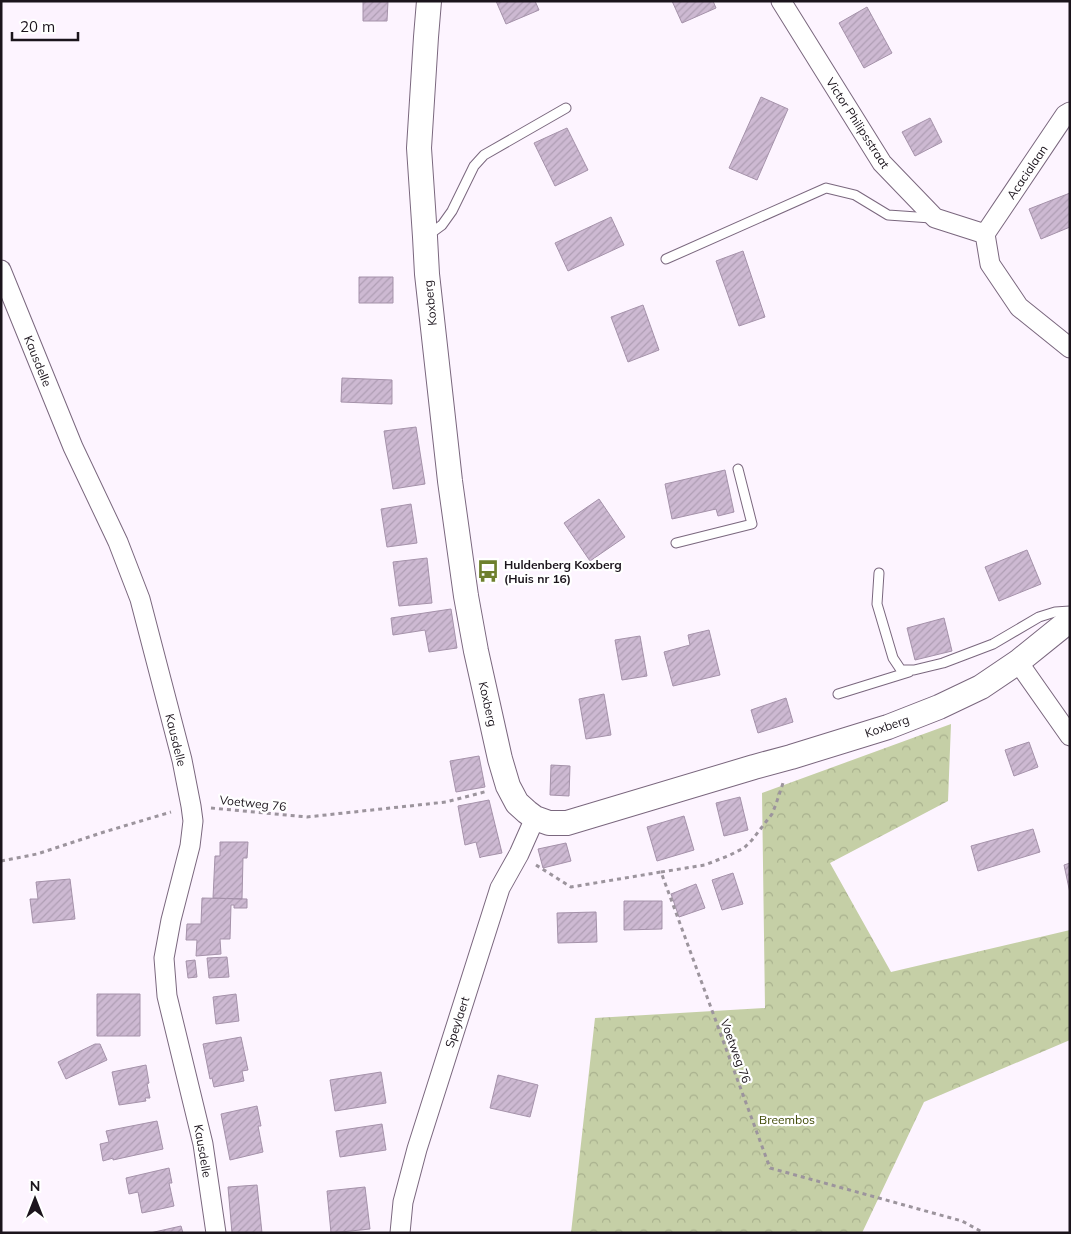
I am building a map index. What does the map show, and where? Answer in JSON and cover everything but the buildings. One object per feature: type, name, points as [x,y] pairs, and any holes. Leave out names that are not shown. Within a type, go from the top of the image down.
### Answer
[{"type":"street","name":"Koxberg","points":[[429,1],[420,148],[427,274],[450,481],[466,596],[476,651],[500,758],[508,786],[517,803],[535,818],[549,823],[567,823],[888,727],[939,707],[981,686],[1018,662],[1070,620]]},
{"type":"street","name":"Victor Philipsstraat","points":[[781,1],[882,163],[935,218],[985,234]]},
{"type":"street","name":"Acacialaan","points":[[985,234],[1064,115],[1070,112]]},
{"type":"street","points":[[985,234],[990,264],[1019,307],[1070,348]]},
{"type":"street","name":"Kausdelle","points":[[1,270],[73,447],[118,542],[140,599],[182,760],[193,821],[190,846],[171,920],[164,958],[167,996],[203,1144],[216,1233]]},
{"type":"street","points":[[1018,662],[1070,736]]},
{"type":"street","name":"Speylaert","points":[[400,1233],[404,1202],[417,1149],[500,888],[519,854],[535,818]]},
{"type":"lane","points":[[425,237],[442,226],[452,211],[474,166],[484,155],[566,108]]},
{"type":"lane","points":[[666,259],[826,188],[855,195],[888,216],[935,218]]},
{"type":"lane","points":[[676,543],[752,524],[738,469]]},
{"type":"lane","points":[[879,573],[877,604],[893,658],[901,670],[914,670]]},
{"type":"lane","points":[[838,694],[943,663],[993,644],[1039,617],[1055,612],[1070,611]]},
{"type":"path","points":[[519,854],[571,887],[705,865],[744,848],[752,840],[772,814],[792,757]]},
{"type":"path","name":"Voetweg 76","points":[[1,861],[37,854],[191,806],[307,817],[446,802],[508,786]]},
{"type":"path","name":"Voetweg 76","points":[[661,872],[770,1168],[962,1221],[984,1233]]},
{"type":"green space","name":"Breembos","points":[[951,724],[948,801],[830,863],[891,972],[1070,930],[1070,1040],[924,1102],[862,1233],[571,1233],[595,1018],[765,1008],[762,793]]},
{"type":"place","name":"Huldenberg Koxberg (Huis nr 16)","points":[[488,571]]}]
